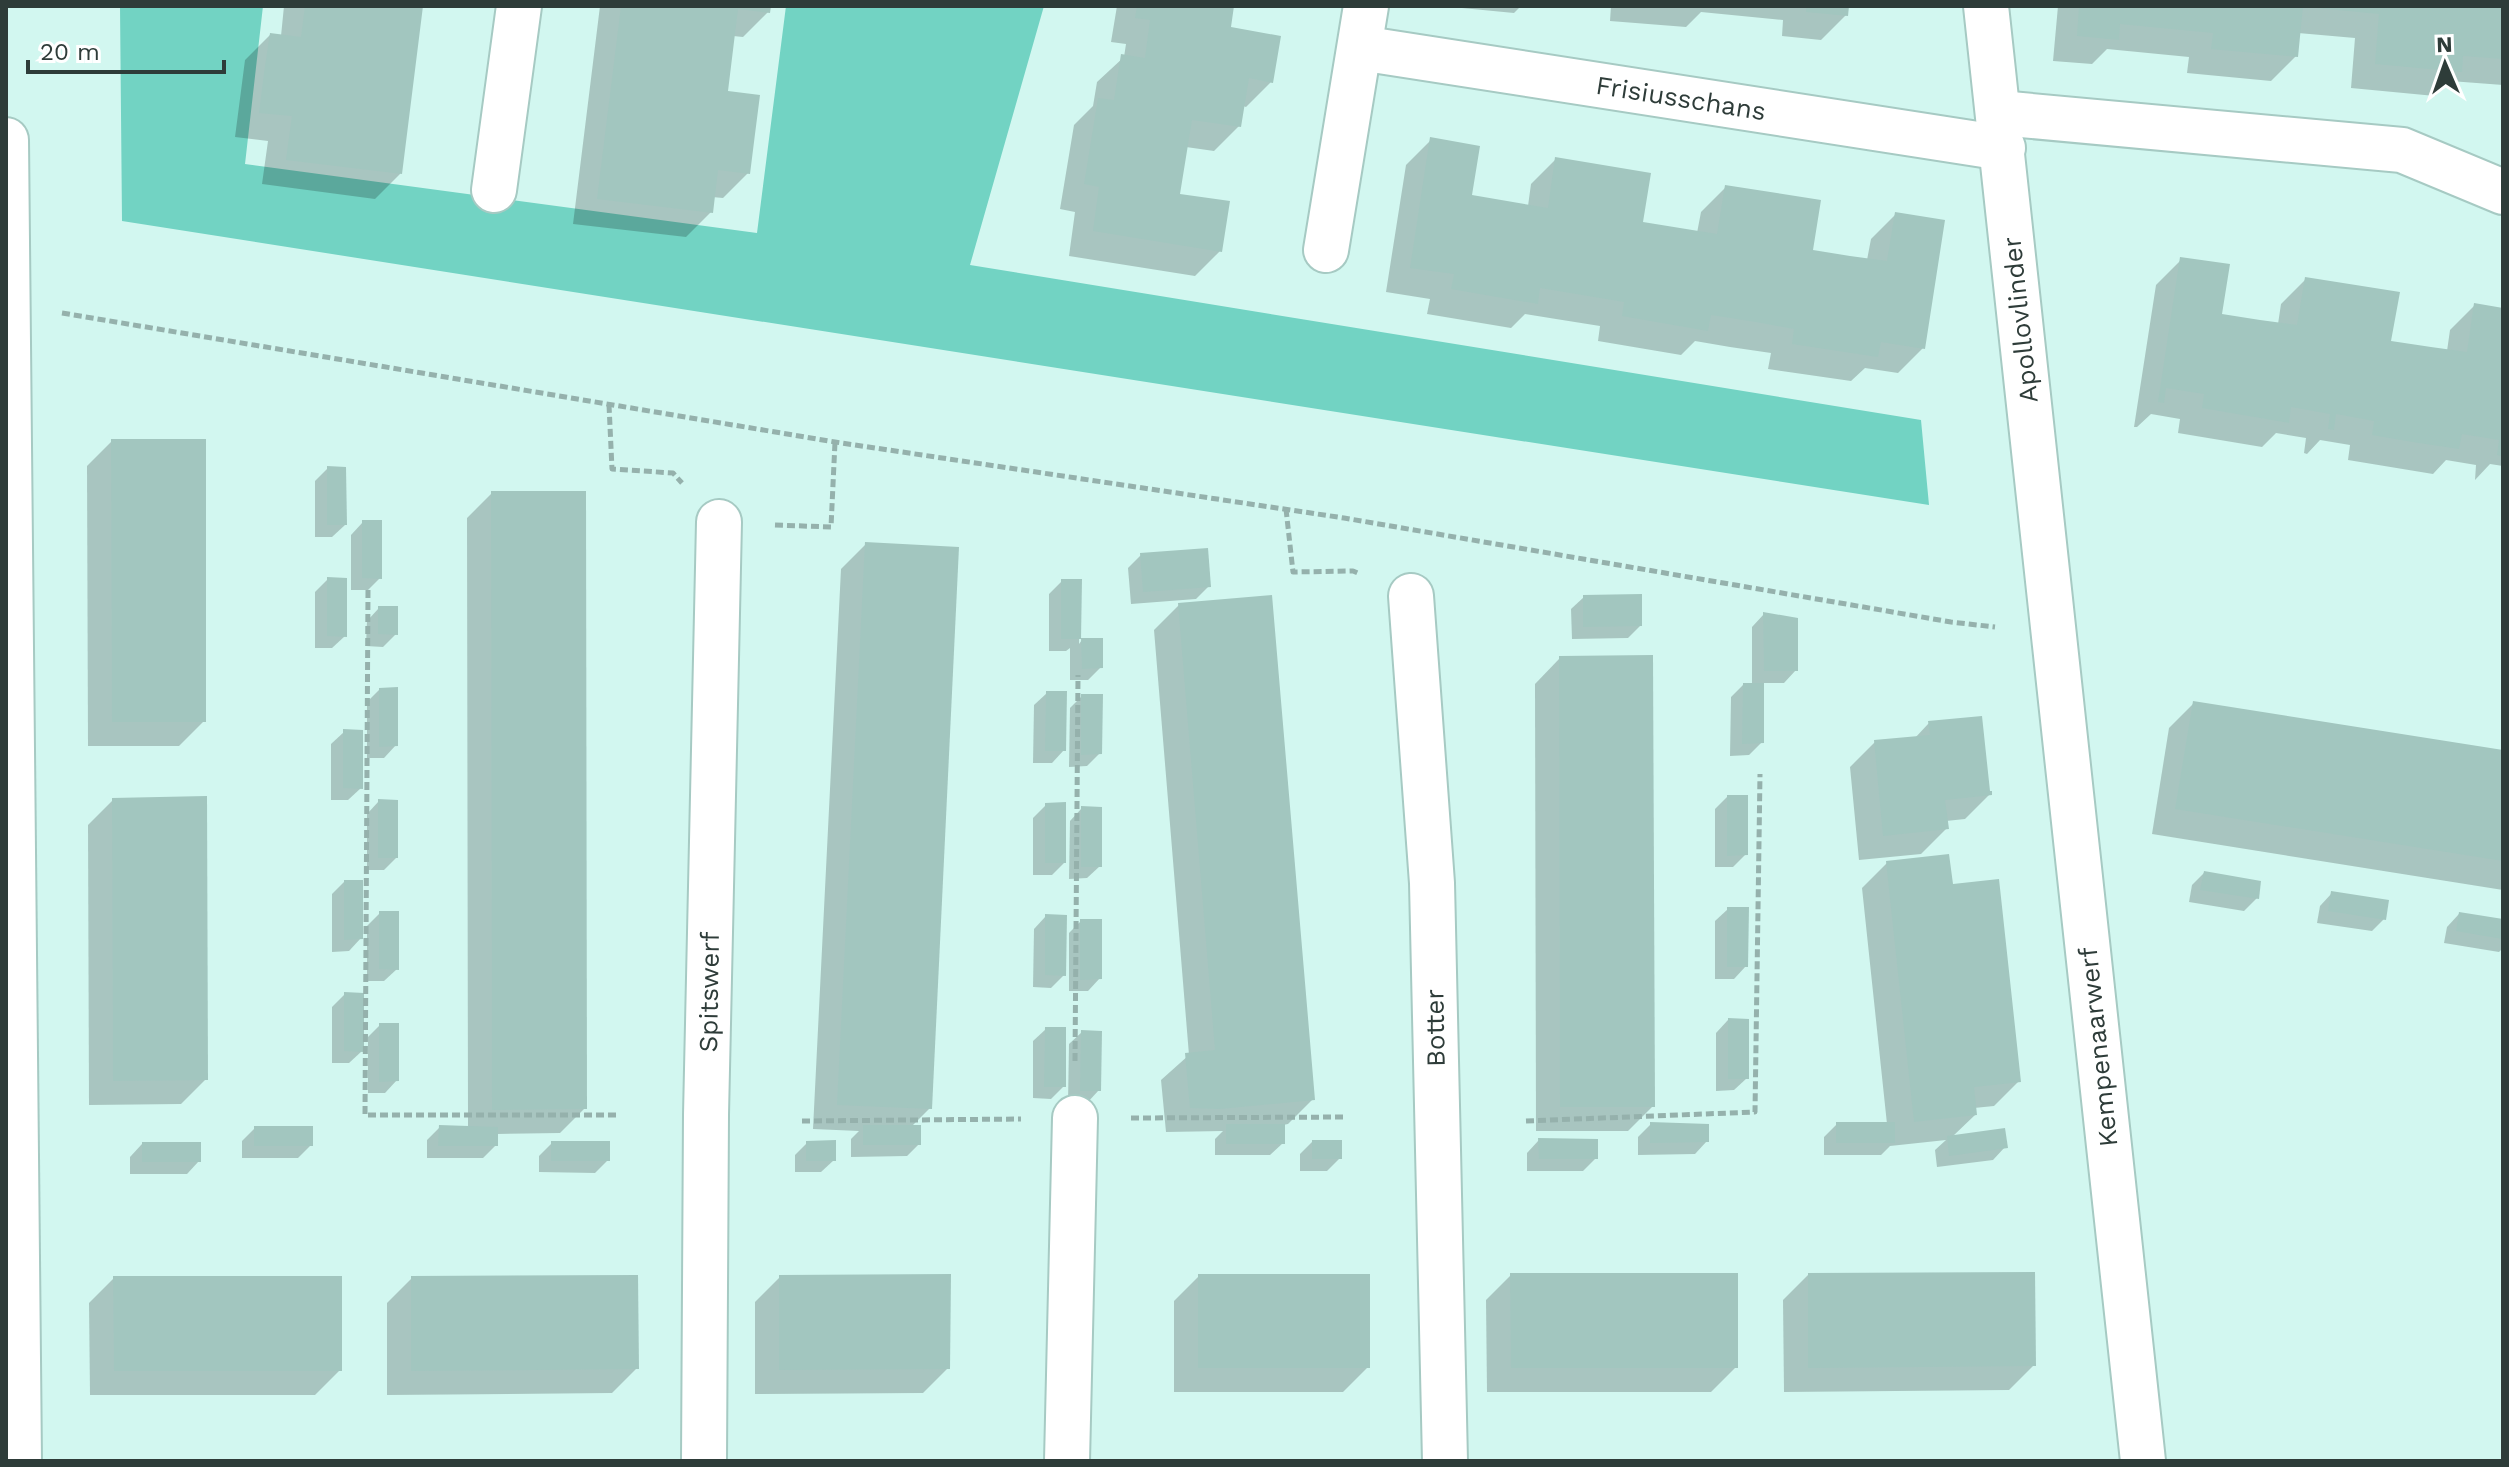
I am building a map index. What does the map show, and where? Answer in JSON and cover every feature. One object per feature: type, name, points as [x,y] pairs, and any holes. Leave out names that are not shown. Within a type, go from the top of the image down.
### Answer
[{"type":"street","points":[[494,190],[519,6]]},
{"type":"street","points":[[1326,250],[1366,6]]},
{"type":"street","name":"Apollovlinder","points":[[1986,6],[2052,634]]},
{"type":"street","name":"Frisiusschans","points":[[1360,48],[2001,131],[2402,150],[2503,192]]},
{"type":"street","points":[[6,140],[19,1461]]},
{"type":"street","name":"Spitswerf","points":[[704,1461],[706,1115],[719,522]]},
{"type":"street","name":"Botter","points":[[1411,596],[1432,883],[1445,1461]]},
{"type":"street","name":"Kempenaarwerf","points":[[2052,634],[2143,1461]]},
{"type":"street","points":[[1067,1461],[1075,1118]]},
{"type":"path","points":[[8,304],[820,439],[1286,509],[1951,622],[2052,634]]},
{"type":"path","points":[[1286,509],[1293,572],[1353,571],[1411,596]]},
{"type":"path","points":[[368,590],[365,1115],[616,1115]]},
{"type":"path","points":[[1075,1118],[1078,675]]},
{"type":"path","points":[[1526,1121],[1755,1112],[1760,774]]},
{"type":"shaded area","points":[[120,6],[263,6],[245,164],[757,233],[786,6],[1044,6],[970,265],[1921,420],[1929,505],[122,221]]},
{"type":"building","points":[[305,6],[423,6],[402,174],[286,160],[292,116],[259,113],[270,33],[301,37]]},
{"type":"building","points":[[621,6],[771,6],[770,13],[738,9],[728,91],[760,95],[750,174],[718,170],[713,213],[597,199]]},
{"type":"building","points":[[1137,6],[1234,6],[1231,27],[1281,36],[1273,83],[1249,78],[1241,127],[1192,120],[1180,194],[1230,201],[1222,252],[1093,231],[1099,187],[1084,184],[1098,98],[1114,100],[1121,54],[1145,58],[1150,20],[1135,18]]},
{"type":"building","points":[[1806,6],[1849,6],[1848,16],[1806,12]]},
{"type":"building","points":[[2079,6],[2303,6],[2298,57],[2211,49],[2213,33],[2120,24],[2119,40],[2077,36]]},
{"type":"building","points":[[2316,6],[2503,6],[2503,59],[2463,56],[2462,72],[2375,64],[2379,14]]},
{"type":"building","points":[[1430,137],[1480,146],[1472,195],[1548,208],[1555,157],[1651,173],[1643,222],[1717,234],[1725,185],[1821,200],[1813,250],[1850,256],[1887,261],[1895,212],[1945,220],[1925,349],[1881,342],[1878,357],[1792,344],[1794,329],[1756,322],[1711,315],[1708,331],[1622,316],[1624,302],[1540,288],[1538,304],[1451,289],[1454,274],[1410,268]]},
{"type":"building","points":[[2180,257],[2230,264],[2222,314],[2297,325],[2305,277],[2400,292],[2391,341],[2467,352],[2474,303],[2503,308],[2501,456],[2497,455],[2499,440],[2462,434],[2459,449],[2419,443],[2372,435],[2374,421],[2336,414],[2334,430],[2328,429],[2330,414],[2291,407],[2289,423],[2202,408],[2204,394],[2166,388],[2164,403],[2158,402]]},
{"type":"building","points":[[111,439],[206,439],[206,722],[112,722]]},
{"type":"building","points":[[327,466],[346,467],[347,525],[327,525]]},
{"type":"building","points":[[491,491],[586,491],[587,1109],[492,1110]]},
{"type":"building","points":[[362,520],[382,520],[382,579],[362,578]]},
{"type":"building","points":[[865,542],[959,547],[932,1109],[837,1105]]},
{"type":"building","points":[[1208,548],[1211,587],[1143,592],[1140,553]]},
{"type":"building","points":[[327,577],[347,578],[347,637],[327,636]]},
{"type":"building","points":[[1061,579],[1082,579],[1081,639],[1061,639]]},
{"type":"building","points":[[1642,594],[1642,626],[1583,627],[1583,595]]},
{"type":"building","points":[[1272,595],[1315,1100],[1220,1109],[1190,1108],[1185,1053],[1215,1050],[1178,603]]},
{"type":"building","points":[[378,606],[398,606],[398,635],[378,634]]},
{"type":"building","points":[[1763,612],[1798,618],[1798,671],[1764,671]]},
{"type":"building","points":[[1081,638],[1103,638],[1103,668],[1082,669]]},
{"type":"building","points":[[1653,655],[1655,1107],[1560,1107],[1559,656]]},
{"type":"building","points":[[1743,683],[1764,683],[1764,743],[1742,744]]},
{"type":"building","points":[[398,687],[398,746],[379,747],[379,688]]},
{"type":"building","points":[[1046,691],[1067,691],[1066,751],[1045,751]]},
{"type":"building","points":[[1081,694],[1103,694],[1102,754],[1081,755]]},
{"type":"building","points":[[2193,701],[2503,750],[2503,861],[2175,809]]},
{"type":"building","points":[[1982,716],[1992,795],[1945,800],[1949,829],[1883,836],[1874,740],[1930,735],[1928,721]]},
{"type":"building","points":[[343,729],[363,730],[363,789],[343,788]]},
{"type":"building","points":[[1727,795],[1748,795],[1748,855],[1727,856]]},
{"type":"building","points":[[207,796],[208,1080],[113,1081],[112,798]]},
{"type":"building","points":[[378,799],[398,800],[398,858],[378,858]]},
{"type":"building","points":[[1066,802],[1066,863],[1045,863],[1045,803]]},
{"type":"building","points":[[1081,806],[1102,807],[1102,867],[1081,867]]},
{"type":"building","points":[[1949,854],[1953,884],[1999,879],[2021,1082],[1974,1087],[1977,1115],[1914,1122],[1886,861]]},
{"type":"building","points":[[2204,871],[2261,881],[2259,899],[2200,890]]},
{"type":"building","points":[[344,880],[363,880],[363,939],[344,940]]},
{"type":"building","points":[[2331,891],[2389,900],[2386,920],[2328,911]]},
{"type":"building","points":[[1727,907],[1749,907],[1748,967],[1727,967]]},
{"type":"building","points":[[379,911],[399,911],[399,970],[379,969]]},
{"type":"building","points":[[2459,912],[2503,919],[2503,939],[2456,931]]},
{"type":"building","points":[[1045,914],[1067,915],[1066,976],[1045,975]]},
{"type":"building","points":[[1080,919],[1102,919],[1102,979],[1080,980]]},
{"type":"building","points":[[344,992],[364,993],[364,1052],[344,1051]]},
{"type":"building","points":[[1728,1018],[1749,1019],[1749,1079],[1728,1079]]},
{"type":"building","points":[[379,1023],[399,1023],[399,1081],[379,1082]]},
{"type":"building","points":[[1045,1027],[1066,1027],[1066,1087],[1044,1087]]},
{"type":"building","points":[[1081,1030],[1102,1031],[1101,1091],[1080,1091]]},
{"type":"building","points":[[1650,1122],[1709,1124],[1709,1142],[1650,1143]]},
{"type":"building","points":[[1836,1122],[1895,1122],[1895,1143],[1836,1143]]},
{"type":"building","points":[[1226,1124],[1285,1124],[1285,1144],[1226,1144]]},
{"type":"building","points":[[439,1125],[498,1127],[498,1146],[438,1146]]},
{"type":"building","points":[[863,1125],[921,1125],[921,1145],[863,1145]]},
{"type":"building","points":[[254,1126],[313,1126],[313,1146],[254,1146]]},
{"type":"building","points":[[2005,1128],[2008,1148],[1949,1156],[1947,1136]]},
{"type":"building","points":[[1538,1138],[1598,1139],[1598,1159],[1539,1159]]},
{"type":"building","points":[[836,1140],[836,1161],[806,1161],[806,1141]]},
{"type":"building","points":[[1312,1140],[1342,1140],[1342,1159],[1312,1159]]},
{"type":"building","points":[[551,1141],[610,1141],[610,1161],[551,1161]]},
{"type":"building","points":[[142,1142],[201,1142],[201,1162],[142,1162]]},
{"type":"building","points":[[2035,1272],[2036,1366],[1808,1368],[1808,1273]]},
{"type":"building","points":[[1510,1273],[1738,1273],[1738,1368],[1511,1368]]},
{"type":"building","points":[[951,1274],[950,1369],[779,1370],[779,1275]]},
{"type":"building","points":[[1198,1274],[1370,1274],[1370,1368],[1198,1368]]},
{"type":"building","points":[[638,1275],[639,1369],[411,1371],[411,1276]]},
{"type":"building","points":[[113,1276],[342,1276],[342,1371],[114,1371]]}]
